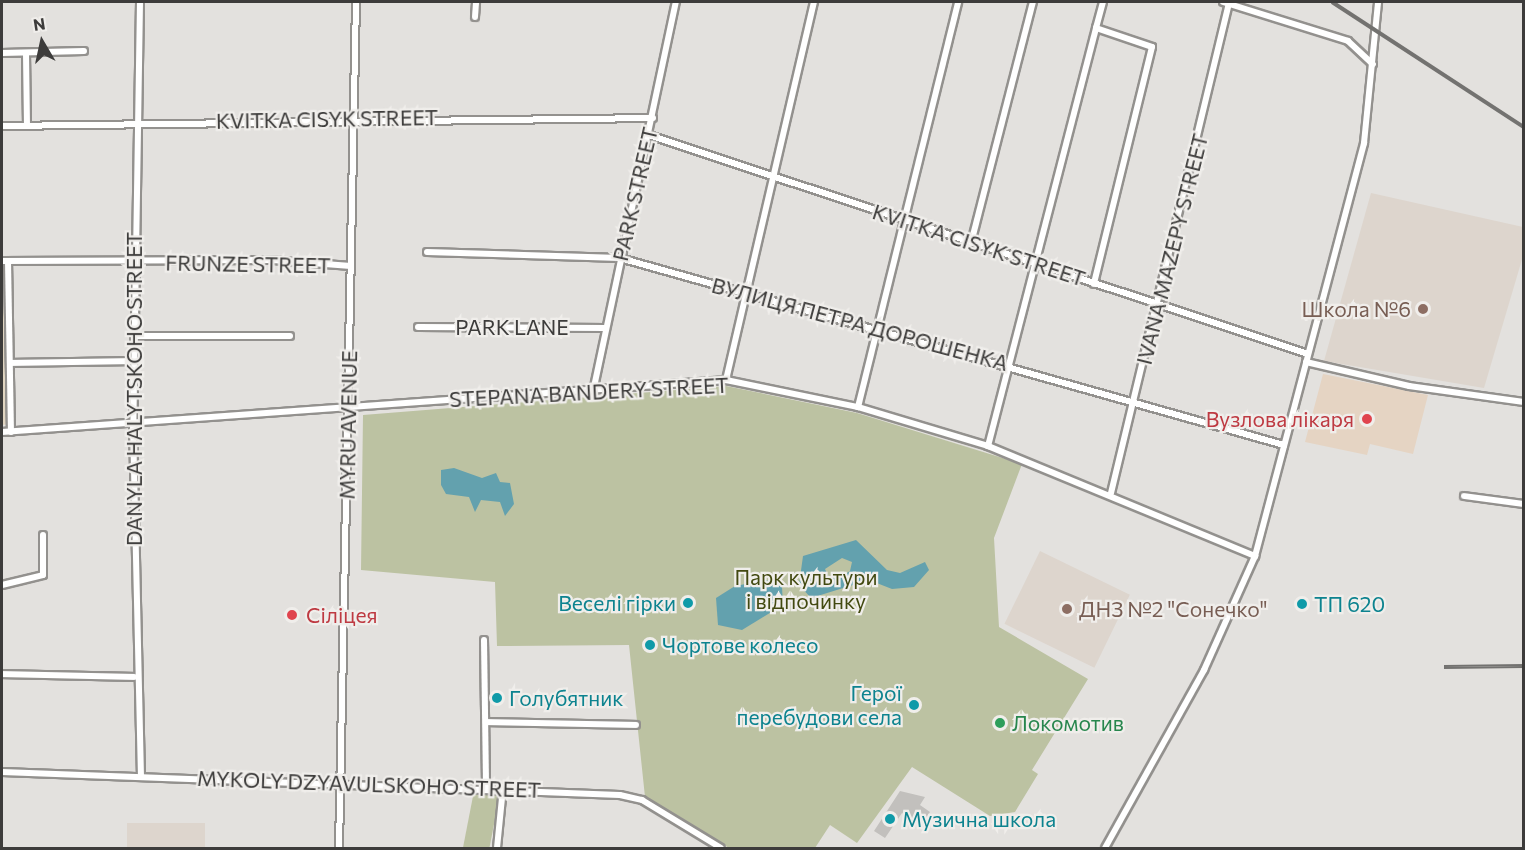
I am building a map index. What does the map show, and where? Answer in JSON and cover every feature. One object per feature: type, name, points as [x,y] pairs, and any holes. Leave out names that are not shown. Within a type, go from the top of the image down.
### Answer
[{"type":"street","name":"DANYLA HALYTSKOHO STREET","points":[[140,2],[133,425],[134,677],[141,776]]},
{"type":"street","name":"MYRU AVENUE","points":[[339,849],[356,2]]},
{"type":"street","points":[[474,17],[476,2]]},
{"type":"street","name":"PARK STREET","points":[[594,387],[676,2]]},
{"type":"street","points":[[726,380],[744,292],[775,178],[814,2]]},
{"type":"street","points":[[858,407],[876,326],[958,2]]},
{"type":"street","points":[[971,243],[1033,2]]},
{"type":"street","points":[[988,446],[1103,2]]},
{"type":"street","points":[[1226,2],[1348,41],[1373,64]]},
{"type":"street","name":"IVANA MAZEPY STREET","points":[[1111,493],[1159,304],[1226,2]]},
{"type":"street","points":[[1105,849],[1209,660],[1256,556],[1364,143],[1378,2]]},
{"type":"street","points":[[1094,284],[1152,47],[1096,28]]},
{"type":"street","points":[[2,53],[84,51]]},
{"type":"street","points":[[26,54],[27,126]]},
{"type":"street","name":"KVITKA CISYK STREET","points":[[2,126],[354,118],[652,118]]},
{"type":"street","name":"KVITKA CISYK STREET","points":[[649,135],[1308,354]]},
{"type":"street","name":"ВУЛИЦЯ ПЕТРА ДОРОШЕНКА","points":[[427,252],[620,258],[876,326],[1008,364],[1133,405],[1284,445]]},
{"type":"street","name":"FRUNZE STREET","points":[[5,261],[273,260],[351,266]]},
{"type":"street","points":[[5,261],[11,432]]},
{"type":"street","name":"PARK LANE","points":[[418,327],[606,328]]},
{"type":"street","points":[[134,336],[290,336]]},
{"type":"street","points":[[10,363],[134,361]]},
{"type":"street","points":[[1306,362],[1399,384],[1524,402]]},
{"type":"street","name":"STEPANA BANDERY STREET","points":[[2,432],[349,409],[594,387],[726,380],[858,407],[988,446],[1111,493],[1256,556]]},
{"type":"street","points":[[1464,496],[1524,504]]},
{"type":"street","points":[[2,585],[43,575],[43,535]]},
{"type":"street","points":[[484,640],[486,787]]},
{"type":"street","points":[[2,674],[134,677]]},
{"type":"street","points":[[486,722],[636,725]]},
{"type":"street","name":"MYKOLY DZYAVULSKOHO STREET","points":[[2,772],[486,787],[642,800],[721,849]]},
{"type":"street","points":[[497,849],[503,788]]},
{"type":"shaded area","name":"Школа №6","points":[[1371,193],[1523,227],[1523,256],[1484,388],[1324,361]]},
{"type":"shaded area","points":[[2,271],[9,424],[2,425]]},
{"type":"shaded area","name":"Вузлова лікаря","points":[[1323,374],[1428,395],[1413,454],[1370,444],[1367,455],[1305,442]]},
{"type":"shaded area","name":"ДНЗ №2 \"Сонечко\"","points":[[1040,551],[1130,595],[1094,668],[1004,624]]},
{"type":"shaded area","points":[[127,823],[205,823],[205,848],[127,848]]},
{"type":"green space","name":"Парк культури і відпочинку","points":[[726,386],[857,413],[1022,464],[994,538],[999,627],[1088,679],[1032,770],[1038,774],[1015,812],[990,816],[912,767],[857,843],[830,825],[815,848],[729,848],[645,797],[629,645],[497,646],[495,582],[361,570],[363,415]]},
{"type":"green space","points":[[474,791],[500,796],[489,848],[463,847]]},
{"type":"water","points":[[454,468],[482,478],[496,473],[500,482],[510,483],[514,504],[505,516],[500,502],[481,500],[475,512],[469,497],[446,494],[441,485],[441,470]]},
{"type":"water","points":[[856,540],[887,570],[900,573],[925,562],[929,570],[914,587],[892,589],[869,580],[811,598],[799,585],[803,556]],"holes":[[[842,558],[852,562],[850,571],[838,579],[828,576],[825,569]]]},
{"type":"water","points":[[766,580],[782,587],[783,605],[742,630],[718,625],[716,598],[735,586]]},
{"type":"building","name":"Музична школа","points":[[900,791],[925,797],[920,805],[930,812],[921,825],[902,813],[885,838],[874,831]]},
{"type":"railway","points":[[1332,2],[1524,127]]},
{"type":"railway","points":[[1444,667],[1524,666]]},
{"type":"place","name":"Школа №6","points":[[1423,309]]},
{"type":"place","name":"Вузлова лікаря","points":[[1367,419]]},
{"type":"place","name":"Веселі гірки","points":[[688,603]]},
{"type":"place","name":"ТП 620","points":[[1302,604]]},
{"type":"place","name":"ДНЗ №2 \"Сонечко\"","points":[[1067,609]]},
{"type":"place","name":"Сіліцея","points":[[292,615]]},
{"type":"place","name":"Чортове колесо","points":[[650,645]]},
{"type":"place","name":"Голубятник","points":[[497,698]]},
{"type":"place","name":"Герої перебудови села","points":[[914,705]]},
{"type":"place","name":"Локомотив","points":[[1000,723]]},
{"type":"place","name":"Музична школа","points":[[890,819]]}]
